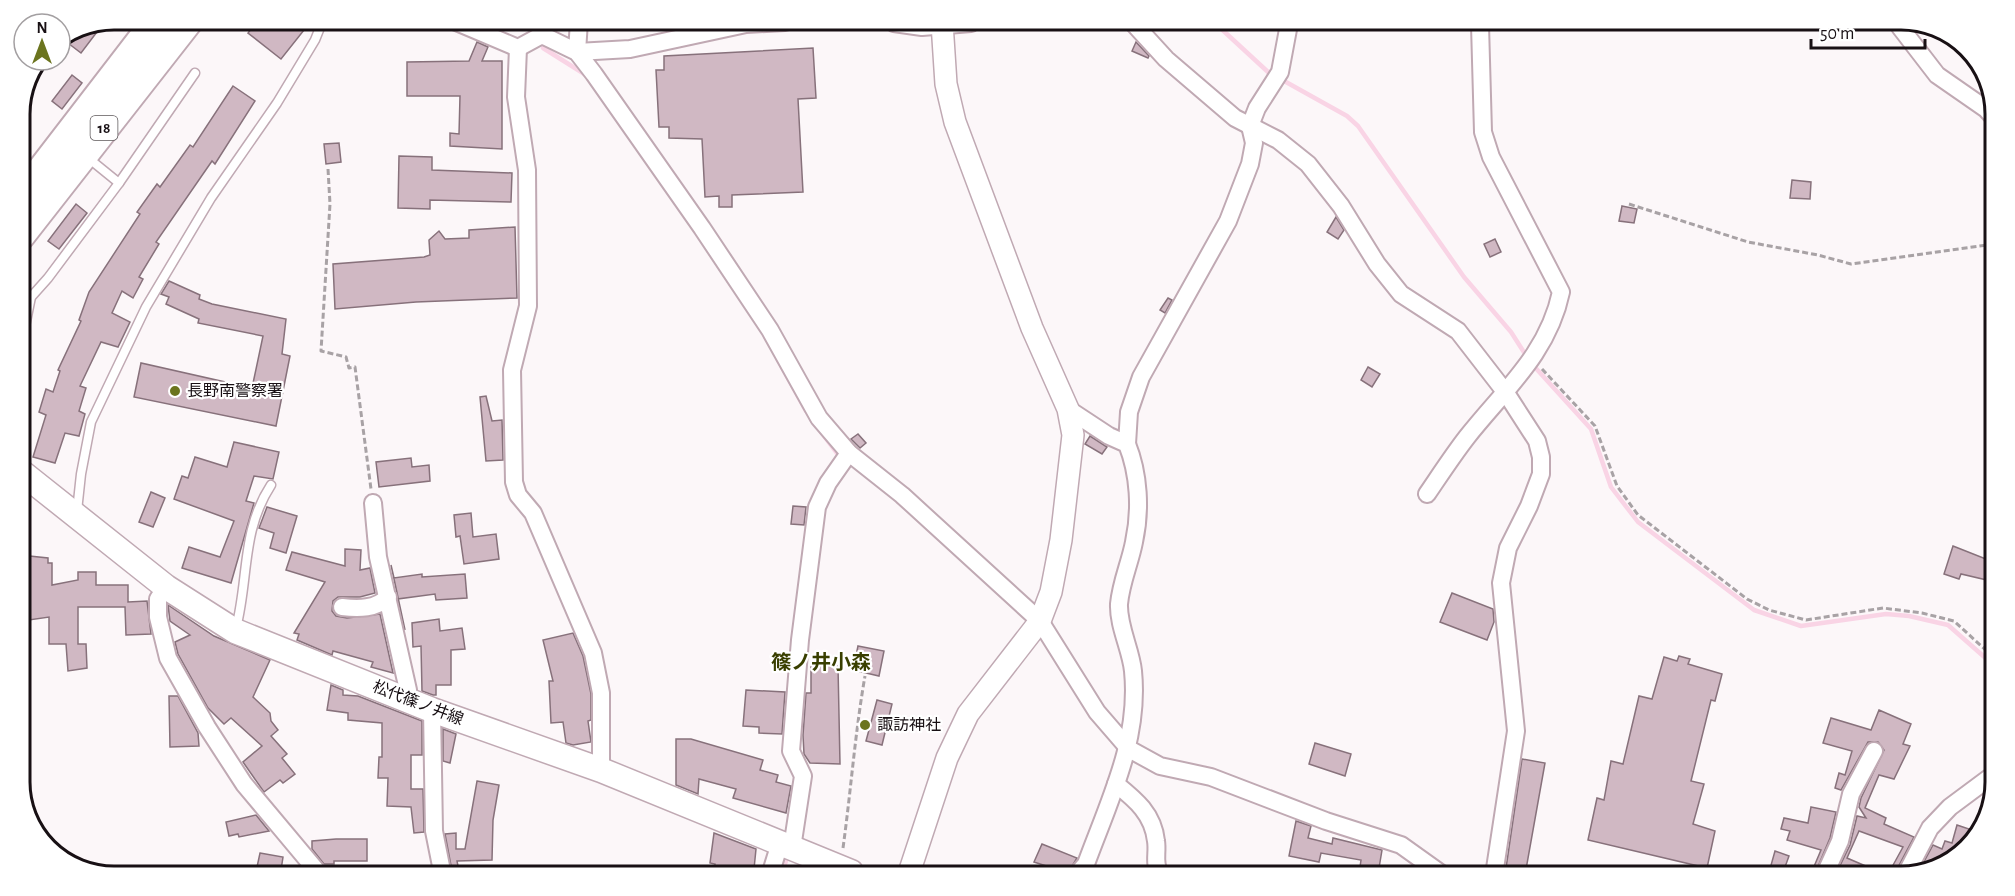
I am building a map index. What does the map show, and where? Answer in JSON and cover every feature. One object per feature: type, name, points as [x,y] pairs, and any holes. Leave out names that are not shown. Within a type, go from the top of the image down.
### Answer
[{"type":"highway","name":"18","points":[[30,185],[149,30]]},
{"type":"highway","name":"18","points":[[30,223],[181,30]]},
{"type":"main road","name":"松代篠ノ井線","points":[[30,479],[166,587],[235,632],[432,710],[602,770],[834,866]]},
{"type":"street","points":[[475,30],[518,48]]},
{"type":"street","points":[[538,30],[518,48],[516,97],[527,170],[528,306],[512,370],[514,482],[518,495],[533,513],[592,653],[601,693],[602,770]]},
{"type":"street","points":[[543,30],[577,52],[702,228],[770,330],[819,418],[849,453],[902,495],[1040,621],[1097,712],[1129,749],[1160,766],[1211,777],[1326,821],[1401,845],[1430,866]]},
{"type":"street","points":[[577,52],[578,30]]},
{"type":"street","points":[[577,52],[630,49],[718,30]]},
{"type":"street","points":[[911,866],[947,758],[968,714],[1040,621],[1051,592],[1061,540],[1073,435],[1068,409],[1032,328],[955,122],[946,84],[942,30]]},
{"type":"street","points":[[1139,30],[1166,59],[1235,118],[1278,140],[1308,164],[1341,206],[1377,264],[1401,294],[1458,331],[1506,393],[1537,441],[1541,457],[1541,474],[1529,506],[1508,548],[1501,583],[1516,730],[1495,866]]},
{"type":"street","points":[[1084,866],[1129,749],[1134,703],[1133,670],[1119,608],[1121,585],[1134,541],[1137,486],[1135,465],[1127,444],[1130,412],[1141,377],[1228,221],[1250,164],[1254,143],[1250,126],[1257,108],[1277,78],[1288,30]]},
{"type":"street","points":[[1427,494],[1467,437],[1530,363],[1558,308],[1561,292],[1491,157],[1483,132],[1480,30]]},
{"type":"street","points":[[1902,30],[1937,75],[1985,108]]},
{"type":"street","points":[[1068,409],[1127,444]]},
{"type":"street","points":[[774,866],[786,846],[803,776],[790,751],[800,640],[818,507],[828,483],[849,453]]},
{"type":"street","points":[[373,503],[378,557],[408,690],[405,699]]},
{"type":"street","points":[[166,587],[158,599],[158,617],[168,658],[207,727],[244,784],[313,866]]},
{"type":"street","points":[[342,607],[369,607],[381,604],[388,597]]},
{"type":"street","points":[[432,710],[434,831],[441,866]]},
{"type":"street","points":[[1829,866],[1840,841],[1851,794],[1874,751]]},
{"type":"street","points":[[1911,865],[1930,828],[1950,807],[1985,781]]},
{"type":"street","points":[[1116,784],[1144,806],[1156,840],[1155,866]]},
{"type":"lane","points":[[77,514],[81,474],[92,422],[146,307],[211,198],[277,103],[319,30]]},
{"type":"lane","points":[[30,302],[31,297],[120,183],[195,73]]},
{"type":"lane","points":[[83,155],[120,183]]},
{"type":"lane","points":[[235,632],[240,611],[244,563],[251,531],[261,501],[271,485]]},
{"type":"path","points":[[328,169],[330,204],[321,351],[346,357],[349,368],[355,367],[373,503]]},
{"type":"path","points":[[1629,204],[1748,242],[1818,255],[1851,264],[1985,245]]},
{"type":"path","points":[[1530,363],[1595,426],[1617,486],[1638,515],[1747,599],[1769,610],[1806,620],[1883,608],[1922,613],[1954,621],[1985,649]]},
{"type":"path","points":[[844,866],[855,763],[855,735],[865,676]]},
{"type":"building","points":[[250,30],[304,30],[281,59],[248,33]]},
{"type":"building","points":[[97,32],[81,53],[72,46],[72,41]]},
{"type":"building","points":[[477,42],[488,47],[482,61],[502,61],[502,149],[450,146],[450,133],[459,134],[460,96],[407,96],[407,62],[469,61]]},
{"type":"building","points":[[1136,42],[1149,56],[1148,58],[1132,51]]},
{"type":"building","points":[[813,48],[816,98],[798,99],[803,192],[732,195],[732,207],[719,207],[719,196],[705,197],[702,139],[669,138],[669,127],[659,127],[656,70],[664,70],[664,56]]},
{"type":"building","points":[[72,75],[82,83],[62,109],[52,101]]},
{"type":"building","points":[[233,86],[255,101],[215,164],[212,161],[156,242],[159,244],[139,277],[143,279],[133,298],[122,291],[112,313],[130,322],[118,347],[101,342],[80,386],[86,388],[79,411],[85,414],[79,436],[65,433],[55,463],[33,457],[46,415],[39,412],[46,389],[53,392],[60,371],[58,370],[81,321],[79,320],[89,292],[140,214],[137,212],[157,184],[160,187],[190,145],[193,147]]},
{"type":"building","points":[[339,143],[341,162],[326,164],[324,144]]},
{"type":"building","points":[[399,156],[432,157],[432,170],[512,173],[511,202],[430,200],[430,209],[398,208]]},
{"type":"building","points":[[1792,180],[1811,182],[1810,199],[1790,198]]},
{"type":"building","points":[[76,204],[87,213],[59,249],[48,241]]},
{"type":"building","points":[[1622,206],[1637,209],[1634,223],[1619,221]]},
{"type":"building","points":[[1336,217],[1344,230],[1338,239],[1327,232]]},
{"type":"building","points":[[515,227],[517,298],[416,302],[335,309],[333,264],[424,257],[430,255],[429,240],[439,231],[445,239],[469,238],[469,230]]},
{"type":"building","points":[[1495,239],[1501,252],[1490,257],[1484,244]]},
{"type":"building","points":[[169,281],[200,295],[199,299],[212,304],[286,319],[282,354],[290,356],[276,426],[134,397],[141,363],[252,388],[263,336],[198,323],[199,319],[166,304],[169,297],[161,294]]},
{"type":"building","points":[[1168,298],[1172,300],[1165,313],[1160,310]]},
{"type":"building","points":[[1368,367],[1380,374],[1372,387],[1361,380]]},
{"type":"building","points":[[486,396],[492,421],[502,420],[503,460],[486,461],[480,397]]},
{"type":"building","points":[[858,434],[866,443],[860,448],[851,439]]},
{"type":"building","points":[[1090,436],[1107,447],[1102,454],[1085,444]]},
{"type":"building","points":[[234,442],[279,452],[273,479],[254,476],[246,501],[254,503],[231,583],[182,568],[189,547],[220,557],[234,521],[174,499],[182,476],[188,478],[195,457],[227,467]]},
{"type":"building","points":[[411,458],[412,467],[429,465],[430,481],[379,487],[376,462]]},
{"type":"building","points":[[151,492],[165,498],[153,527],[139,522]]},
{"type":"building","points":[[793,506],[806,507],[804,525],[791,524]]},
{"type":"building","points":[[267,507],[297,516],[286,553],[270,548],[274,533],[259,528]]},
{"type":"building","points":[[471,513],[473,537],[496,534],[499,559],[464,564],[460,536],[456,537],[454,515]]},
{"type":"building","points":[[1953,546],[1985,559],[1985,580],[1961,574],[1959,579],[1944,574]]},
{"type":"building","points":[[345,549],[361,550],[360,570],[370,568],[375,593],[360,597],[338,597],[333,601],[332,611],[336,616],[347,618],[380,614],[393,673],[371,667],[373,662],[333,651],[332,655],[297,640],[299,634],[294,633],[325,582],[286,570],[292,552],[345,566]]},
{"type":"building","points":[[30,556],[48,558],[48,563],[52,563],[52,585],[78,580],[78,572],[96,572],[96,585],[128,585],[128,602],[147,601],[151,634],[126,635],[125,607],[78,607],[78,644],[86,644],[87,668],[68,671],[66,644],[49,644],[49,617],[30,620]]},
{"type":"building","points":[[391,565],[394,578],[422,574],[422,577],[465,574],[467,598],[436,600],[435,594],[398,599]]},
{"type":"building","points":[[1452,593],[1493,609],[1494,622],[1487,640],[1440,622]]},
{"type":"building","points":[[168,605],[214,636],[270,660],[253,697],[270,713],[271,721],[278,730],[271,736],[287,754],[282,758],[295,774],[283,783],[280,780],[264,792],[243,762],[262,746],[231,718],[224,724],[208,708],[178,654],[175,642],[190,635],[170,621]]},
{"type":"building","points":[[439,619],[440,631],[462,628],[465,649],[451,650],[451,685],[436,685],[436,695],[433,695],[422,691],[421,646],[413,647],[412,623]]},
{"type":"building","points":[[573,633],[583,656],[591,694],[591,720],[588,721],[591,742],[573,745],[566,743],[563,722],[551,723],[549,681],[553,681],[543,640]]},
{"type":"building","points":[[858,646],[884,651],[879,676],[853,670]]},
{"type":"building","points":[[1679,656],[1690,659],[1688,664],[1722,674],[1715,701],[1711,700],[1691,781],[1704,784],[1693,824],[1715,831],[1707,866],[1698,866],[1588,840],[1597,798],[1604,800],[1611,761],[1623,764],[1639,696],[1652,699],[1664,657],[1677,661]]},
{"type":"building","points":[[811,666],[838,666],[840,764],[810,763],[804,754],[806,693],[811,693]]},
{"type":"building","points":[[331,685],[343,690],[343,695],[358,696],[422,721],[422,755],[411,755],[411,789],[423,789],[424,832],[414,833],[411,807],[387,806],[388,778],[378,778],[379,757],[382,757],[382,723],[348,720],[348,713],[327,710]]},
{"type":"building","points":[[746,690],[785,692],[782,734],[759,733],[759,727],[743,726]]},
{"type":"building","points":[[169,696],[178,696],[198,733],[199,746],[170,747]]},
{"type":"building","points":[[877,700],[892,704],[882,745],[866,741]]},
{"type":"building","points":[[1879,710],[1911,724],[1903,744],[1910,746],[1894,779],[1879,775],[1865,808],[1886,818],[1884,824],[1914,837],[1899,866],[1893,866],[1903,847],[1859,831],[1847,858],[1866,866],[1840,866],[1850,845],[1857,816],[1866,818],[1859,807],[1861,798],[1884,750],[1878,742],[1868,742],[1841,790],[1835,788],[1839,773],[1845,775],[1852,751],[1823,743],[1831,718],[1871,730]]},
{"type":"building","points":[[443,729],[456,734],[450,763],[443,761]]},
{"type":"building","points":[[676,739],[691,739],[763,760],[760,770],[778,775],[776,782],[791,786],[786,813],[733,798],[736,789],[699,779],[698,794],[676,785]]},
{"type":"building","points":[[1315,743],[1351,754],[1345,776],[1309,764]]},
{"type":"building","points":[[1522,759],[1545,763],[1527,866],[1506,866]]},
{"type":"building","points":[[477,781],[499,785],[493,820],[492,860],[457,861],[458,866],[451,866],[445,834],[456,833],[456,849],[465,849]]},
{"type":"building","points":[[1811,807],[1836,812],[1830,838],[1818,866],[1814,866],[1821,850],[1787,840],[1790,831],[1781,829],[1784,818],[1808,823]]},
{"type":"building","points":[[256,815],[269,831],[239,837],[238,834],[229,836],[226,822]]},
{"type":"building","points":[[1296,821],[1311,826],[1308,838],[1332,844],[1333,838],[1382,850],[1379,866],[1360,866],[1361,860],[1321,853],[1319,862],[1289,856]]},
{"type":"building","points":[[1957,825],[1971,830],[1948,852],[1923,863],[1933,845],[1942,849],[1945,841],[1952,843]]},
{"type":"building","points":[[714,833],[756,849],[754,866],[715,866],[715,864],[710,863]]},
{"type":"building","points":[[367,839],[367,861],[334,861],[334,864],[324,864],[312,849],[312,841]]},
{"type":"building","points":[[1042,844],[1077,858],[1072,866],[1046,866],[1034,862]]},
{"type":"building","points":[[1775,851],[1789,856],[1785,866],[1771,866]]},
{"type":"building","points":[[260,853],[283,857],[282,866],[257,866]]},
{"type":"waterway","points":[[1222,30],[1268,72],[1347,116],[1358,126],[1464,277],[1511,332],[1527,357]]},
{"type":"waterway","points":[[543,48],[586,75]]},
{"type":"waterway","points":[[778,360],[806,411]]},
{"type":"waterway","points":[[1532,364],[1591,429],[1611,487],[1638,522],[1754,610],[1801,626],[1886,614],[1909,616],[1948,625],[1985,658]]},
{"type":"waterway","points":[[821,432],[839,456]]},
{"type":"waterway","points":[[784,866],[786,861]]},
{"type":"place","name":"長野南警察署","points":[[175,391]]},
{"type":"place","name":"諏訪神社","points":[[865,725]]},
{"type":"district","name":"篠ノ井小森","points":[[821,663]]}]
